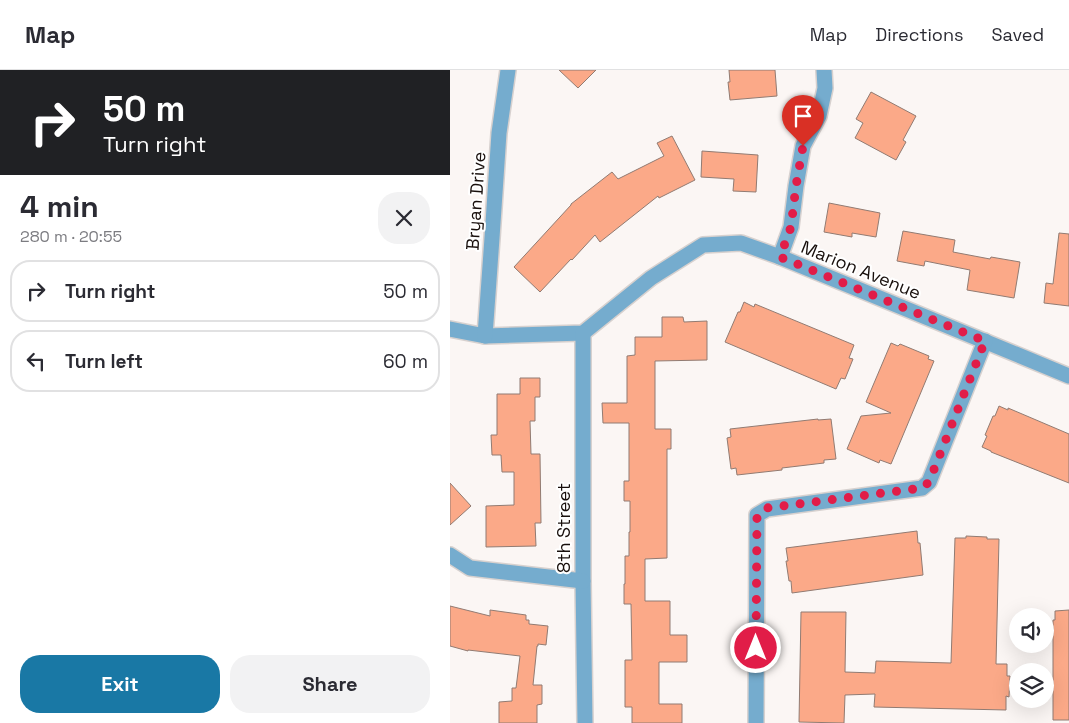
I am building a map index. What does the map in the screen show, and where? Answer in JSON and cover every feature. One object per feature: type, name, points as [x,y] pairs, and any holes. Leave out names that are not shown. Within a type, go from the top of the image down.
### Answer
[{"type":"street","name":"Bryan Drive","points":[[485,336],[499,133],[508,70]]},
{"type":"street","points":[[780,257],[791,227],[803,146],[819,116],[825,88],[824,70]]},
{"type":"street","name":"Marion Avenue","points":[[583,333],[651,278],[703,245],[741,244],[780,257],[1069,376]]},
{"type":"street","points":[[450,329],[485,336],[583,333]]},
{"type":"street","name":"8th Street","points":[[583,333],[585,723]]},
{"type":"street","points":[[756,723],[757,516],[767,508],[922,488],[929,482],[985,341]]},
{"type":"street","points":[[450,555],[470,568],[583,581]]},
{"type":"building","points":[[559,70],[596,70],[578,88]]},
{"type":"building","points":[[729,70],[775,70],[777,96],[730,100]]},
{"type":"building","points":[[871,92],[916,116],[903,140],[906,142],[896,160],[855,138],[863,123],[856,119]]},
{"type":"building","points":[[672,136],[695,180],[659,198],[658,196],[600,242],[595,235],[540,292],[514,267],[571,204],[612,172],[618,179],[664,156],[657,143]]},
{"type":"building","points":[[702,151],[758,155],[756,192],[733,191],[734,179],[701,177]]},
{"type":"building","points":[[829,203],[880,213],[876,237],[852,233],[852,237],[824,232]]},
{"type":"building","points":[[903,231],[955,240],[953,252],[1020,262],[1014,298],[967,290],[970,270],[925,261],[924,266],[897,261]]},
{"type":"building","points":[[1059,233],[1069,234],[1069,306],[1044,303],[1046,283],[1053,284]]},
{"type":"building","points":[[744,302],[754,307],[755,304],[854,345],[849,358],[853,359],[845,379],[841,378],[836,389],[725,342]]},
{"type":"building","points":[[662,317],[683,317],[684,322],[707,321],[707,360],[655,361],[655,429],[671,429],[671,449],[667,449],[667,558],[645,559],[645,601],[670,601],[670,635],[687,635],[687,662],[659,662],[659,704],[682,704],[682,723],[632,723],[632,707],[625,707],[625,660],[632,660],[631,604],[624,604],[625,556],[629,556],[630,532],[630,501],[624,501],[624,481],[629,481],[629,423],[603,423],[602,403],[627,403],[627,356],[635,355],[635,337],[662,337]]},
{"type":"building","points":[[891,343],[898,346],[900,344],[929,356],[928,359],[934,361],[891,464],[880,460],[879,463],[847,449],[861,416],[891,413],[866,402]]},
{"type":"building","points":[[520,378],[540,378],[540,397],[535,397],[535,421],[530,421],[531,454],[540,454],[541,523],[535,523],[536,546],[486,547],[486,506],[514,505],[514,472],[502,472],[501,455],[492,455],[491,435],[497,435],[497,394],[520,394]]},
{"type":"building","points":[[999,406],[1069,434],[1069,483],[982,447],[987,436],[985,435]]},
{"type":"building","points":[[831,419],[836,459],[824,460],[824,463],[782,468],[782,470],[737,475],[736,468],[731,469],[727,438],[731,437],[730,429]]},
{"type":"building","points":[[450,483],[471,506],[450,525]]},
{"type":"building","points":[[917,531],[923,575],[792,593],[786,561],[788,561],[786,548]]},
{"type":"building","points":[[966,536],[999,539],[996,664],[1007,664],[1009,697],[1006,696],[1006,710],[874,707],[875,694],[845,695],[844,723],[799,722],[801,612],[846,612],[845,672],[875,673],[876,661],[951,663],[955,538],[966,538]]},
{"type":"building","points":[[450,606],[490,616],[490,610],[526,615],[526,620],[529,620],[529,624],[548,626],[546,645],[538,644],[537,646],[533,685],[542,685],[542,704],[537,705],[537,723],[499,723],[499,702],[512,701],[512,688],[516,688],[520,656],[468,651],[450,646]]},
{"type":"building","points":[[1069,610],[1069,720],[1053,720],[1055,611]]},
{"type":"route","points":[[756,648],[757,516],[767,508],[922,488],[929,482],[985,341],[780,257],[791,227],[803,146]]}]
